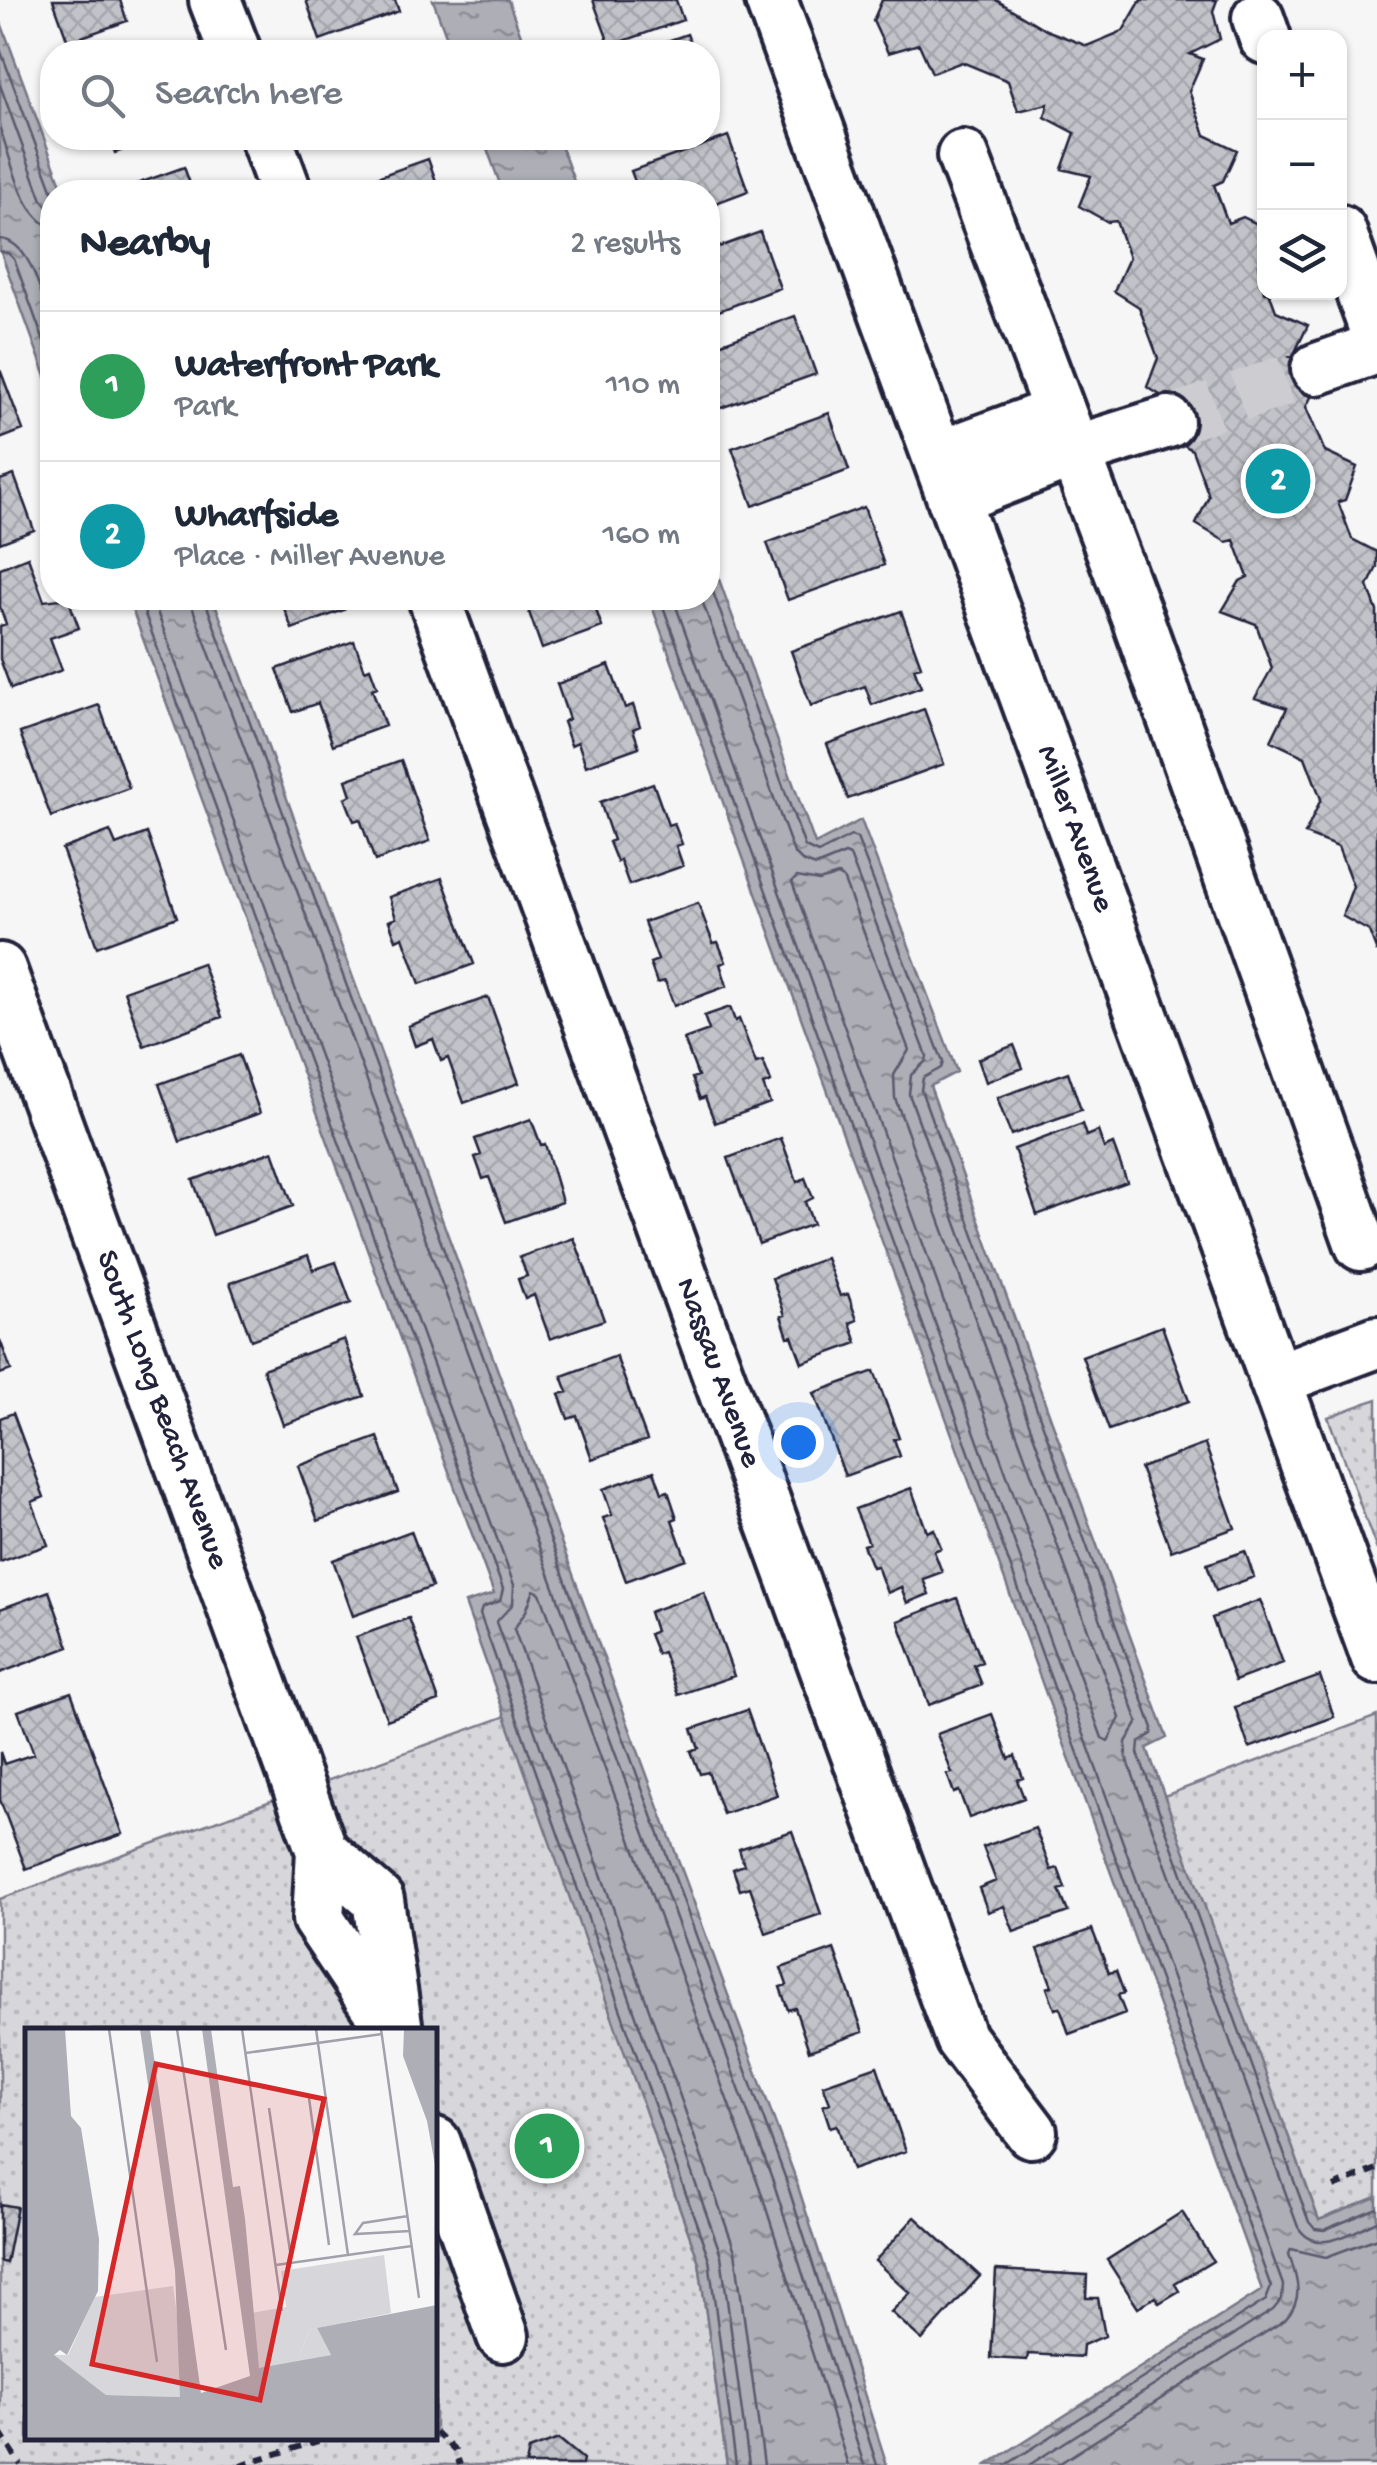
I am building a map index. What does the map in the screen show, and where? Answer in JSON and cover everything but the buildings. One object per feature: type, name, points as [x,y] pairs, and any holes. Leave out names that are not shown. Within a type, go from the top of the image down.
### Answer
[{"type":"street","points":[[216,0],[231,40]]},
{"type":"street","name":"Miller Avenue","points":[[771,0],[1377,1658]]},
{"type":"street","points":[[270,150],[282,180]]},
{"type":"street","points":[[963,156],[1138,618],[1360,1245]]},
{"type":"street","points":[[1317,369],[1375,328],[1347,250]]},
{"type":"street","points":[[951,494],[1074,449],[1168,422]]},
{"type":"street","points":[[951,494],[1074,449]]},
{"type":"street","name":"Nassau Avenue","points":[[438,610],[961,2040],[1031,2132]]},
{"type":"street","name":"South Long Beach Avenue","points":[[0,969],[322,1851],[318,1919],[393,2028]]},
{"type":"street","points":[[1275,1380],[1377,1342]]},
{"type":"street","points":[[438,2152],[503,2336]]},
{"type":"path","points":[[1334,2188],[1377,2169]]},
{"type":"path","points":[[0,2432],[21,2465]]},
{"type":"path","points":[[438,2435],[455,2451],[460,2465]]},
{"type":"path","points":[[240,2465],[321,2440]]},
{"type":"shaded area","points":[[1377,1399],[1377,1550],[1328,1417]]},
{"type":"shaded area","points":[[506,1716],[699,2262],[727,2465],[0,2465],[0,1899]]},
{"type":"shaded area","points":[[1377,1716],[1377,2197],[1319,2221],[1164,1796]]},
{"type":"water","points":[[433,0],[508,0],[523,40],[448,40]]},
{"type":"water","points":[[0,20],[40,128],[40,150],[48,150],[60,180],[40,180],[40,360],[0,250]]},
{"type":"water","points":[[487,150],[562,150],[574,180],[499,180]]},
{"type":"water","points":[[720,582],[815,844],[861,820],[957,1072],[930,1086],[1167,1738],[1147,1748],[1319,2220],[1377,2197],[1377,2465],[987,2465],[1262,2290],[653,610],[720,610]]},
{"type":"water","points":[[132,610],[217,610],[794,2174],[887,2465],[727,2465],[699,2262],[465,1603],[494,1594]]},
{"type":"tunnel","points":[[1168,422],[1317,369]]},
{"type":"place","name":"Wharfside","points":[[1278,481]]},
{"type":"place","name":"Waterfront Park","points":[[547,2146]]}]
